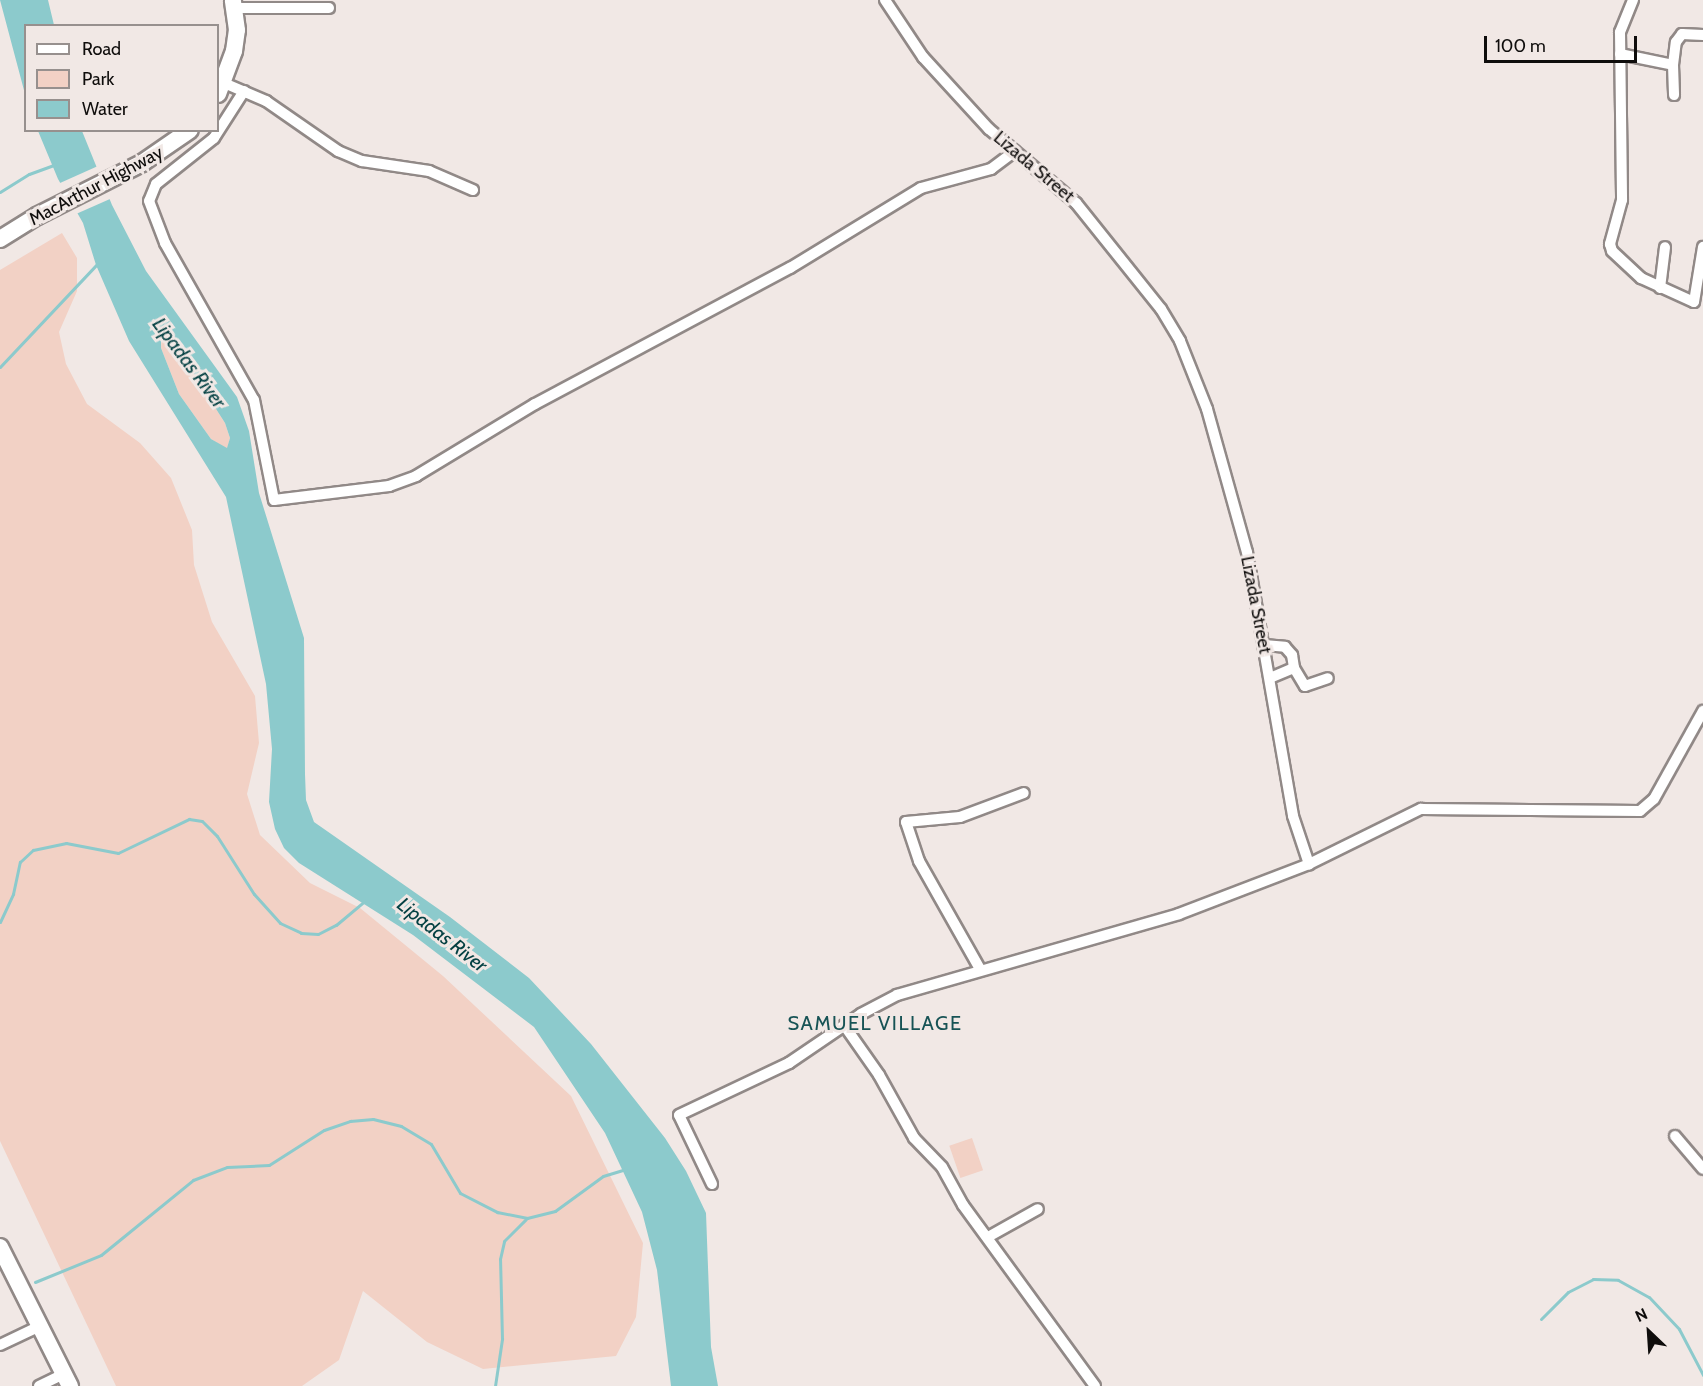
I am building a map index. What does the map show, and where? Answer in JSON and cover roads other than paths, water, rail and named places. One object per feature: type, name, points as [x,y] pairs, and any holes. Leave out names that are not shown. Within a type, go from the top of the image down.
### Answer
[{"type":"highway","points":[[221,89],[235,40],[234,4]]},
{"type":"highway","name":"MacArthur Highway","points":[[0,239],[55,207],[116,176],[187,132]]},
{"type":"highway","points":[[0,1247],[67,1380]]},
{"type":"street","name":"Lizada Street","points":[[885,0],[923,57],[989,129],[1077,203],[1161,309],[1180,341],[1207,409],[1241,531],[1264,645],[1293,816],[1309,864]]},
{"type":"street","points":[[1633,0],[1620,32],[1622,200],[1610,244],[1628,270],[1688,302],[1697,299],[1703,247]]},
{"type":"street","points":[[234,4],[329,8]]},
{"type":"street","points":[[1674,95],[1673,65],[1676,42],[1682,34],[1703,35]]},
{"type":"street","points":[[1620,54],[1673,65]]},
{"type":"street","points":[[221,89],[244,91],[266,101],[338,152],[362,161],[429,171],[473,190]]},
{"type":"street","points":[[219,130],[244,91]]},
{"type":"street","points":[[218,132],[214,138],[156,184],[149,201],[165,243],[254,400],[274,500],[377,488],[409,479],[535,404],[789,268],[921,188],[991,169],[1015,151]]},
{"type":"street","points":[[1660,288],[1665,247]]},
{"type":"street","points":[[1264,645],[1285,647],[1292,655],[1294,668],[1305,686],[1328,678]]},
{"type":"street","points":[[1270,678],[1294,668]]},
{"type":"street","points":[[712,1184],[679,1115],[789,1063],[844,1025],[897,995],[980,969],[1179,914],[1309,864],[1421,809],[1645,809],[1703,711]]},
{"type":"street","points":[[980,969],[924,870],[906,822],[960,817],[1024,793]]},
{"type":"street","points":[[844,1025],[879,1075],[914,1138],[942,1167],[963,1205],[1095,1386]]},
{"type":"street","points":[[1676,1136],[1703,1169]]},
{"type":"street","points":[[988,1237],[1038,1209]]},
{"type":"street","points":[[0,1345],[40,1326]]},
{"type":"street","points":[[39,1386],[67,1380]]},
{"type":"water","points":[[0,0],[48,0],[54,24],[24,24],[24,90]]},
{"type":"water","name":"Lipadas River","points":[[38,132],[82,132],[112,205],[146,271],[237,397],[249,431],[259,493],[304,638],[306,800],[314,822],[450,917],[529,978],[591,1044],[665,1138],[686,1171],[706,1213],[711,1347],[718,1386],[671,1386],[657,1270],[642,1212],[605,1133],[534,1027],[413,935],[299,863],[284,848],[275,829],[269,802],[272,749],[266,684],[226,497],[129,341],[96,265],[83,223],[58,179]],"holes":[[[161,336],[172,340],[225,423],[230,438],[227,448],[211,439],[179,394],[161,348]]]},
{"type":"waterway","points":[[0,192],[29,174],[54,165]]},
{"type":"waterway","points":[[0,367],[97,264]]},
{"type":"waterway","points":[[0,922],[13,894],[20,862],[33,850],[66,843],[118,853],[189,819],[202,821],[217,836],[254,894],[280,923],[301,933],[318,934],[336,925],[365,901]]},
{"type":"waterway","points":[[35,1282],[101,1255],[193,1180],[227,1167],[269,1165],[324,1130],[350,1121],[373,1119],[401,1126],[431,1144],[460,1193],[497,1212],[527,1218],[555,1211],[603,1176],[626,1169]]},
{"type":"waterway","points":[[495,1386],[502,1339],[500,1259],[504,1241],[526,1219]]},
{"type":"waterway","points":[[1541,1319],[1568,1292],[1593,1279],[1618,1280],[1649,1297],[1679,1329],[1703,1375]]},
{"type":"district","name":"SAMUEL VILLAGE","points":[[875,1023]]}]
